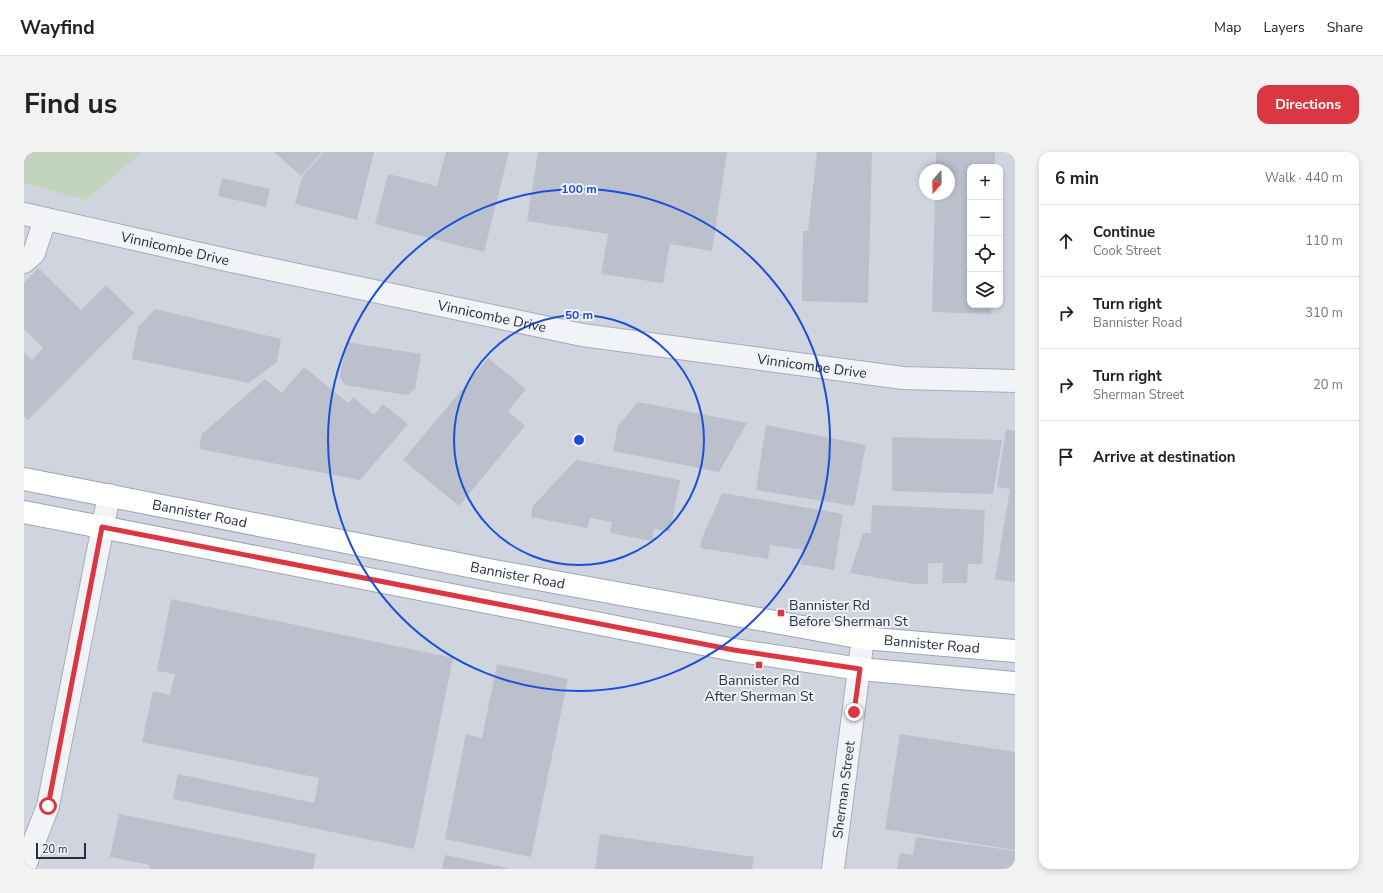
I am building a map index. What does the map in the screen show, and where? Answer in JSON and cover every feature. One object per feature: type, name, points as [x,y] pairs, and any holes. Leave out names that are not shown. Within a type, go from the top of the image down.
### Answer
[{"type":"main road","name":"Bannister Road","points":[[24,479],[502,573],[863,638],[1015,651]]},
{"type":"main road","points":[[24,512],[734,650],[860,669],[1015,683]]},
{"type":"street","points":[[24,262],[34,253],[34,217]]},
{"type":"street","name":"Vinnicombe Drive","points":[[34,217],[234,262],[582,335],[902,378],[1015,381]]},
{"type":"street","points":[[24,868],[48,806],[109,495]]},
{"type":"street","name":"Sherman Street","points":[[833,869],[863,638]]},
{"type":"shaded area","points":[[24,152],[1015,152],[1015,869],[24,869]]},
{"type":"green space","points":[[24,152],[142,152],[86,200],[24,183]]},
{"type":"building","points":[[274,152],[322,152],[301,176]]},
{"type":"building","points":[[324,152],[374,152],[357,220],[295,204],[302,177]]},
{"type":"building","points":[[446,152],[509,152],[484,252],[375,224],[388,174],[437,186]]},
{"type":"building","points":[[538,152],[727,152],[712,251],[670,244],[663,283],[601,274],[608,234],[527,221]]},
{"type":"building","points":[[817,152],[872,152],[868,303],[802,301],[803,231],[808,231]]},
{"type":"building","points":[[936,152],[995,152],[995,164],[967,164],[967,308],[991,308],[991,314],[932,312],[935,200],[955,200],[955,164],[936,164]]},
{"type":"building","points":[[222,178],[270,189],[266,207],[218,196]]},
{"type":"building","points":[[38,268],[81,310],[106,285],[134,313],[28,420],[24,417],[24,352],[32,360],[43,348],[24,329],[24,283]]},
{"type":"building","points":[[155,309],[281,339],[277,362],[249,383],[132,359],[138,327]]},
{"type":"building","points":[[346,342],[421,354],[415,389],[407,395],[345,385],[340,378]]},
{"type":"building","points":[[488,358],[526,389],[508,411],[525,426],[459,506],[403,460]]},
{"type":"building","points":[[304,367],[348,403],[353,397],[374,415],[383,404],[408,424],[360,480],[199,449],[202,434],[265,379],[282,393]]},
{"type":"building","points":[[638,402],[747,423],[719,472],[613,451],[618,426]]},
{"type":"building","points":[[766,425],[866,445],[854,506],[756,490]]},
{"type":"building","points":[[1006,429],[1015,431],[1015,582],[995,579],[1010,489],[997,487]]},
{"type":"building","points":[[892,437],[1002,440],[993,494],[892,491]]},
{"type":"building","points":[[576,460],[680,480],[670,532],[654,529],[652,541],[610,533],[612,522],[590,518],[587,528],[531,517],[533,506]]},
{"type":"building","points":[[722,493],[843,514],[834,570],[801,564],[804,550],[770,545],[768,559],[700,548],[702,538]]},
{"type":"building","points":[[872,505],[985,510],[982,564],[968,564],[967,583],[942,583],[943,563],[928,563],[928,584],[913,584],[850,573],[863,533],[871,533]]},
{"type":"building","points":[[171,599],[453,658],[414,849],[173,799],[178,774],[314,803],[319,778],[142,742],[153,691],[170,695],[175,674],[157,671]]},
{"type":"building","points":[[497,664],[568,679],[531,857],[445,839],[466,734],[482,738]]},
{"type":"building","points":[[900,734],[1015,752],[1015,850],[885,829]]},
{"type":"building","points":[[119,814],[316,854],[313,869],[150,869],[150,865],[110,857]]},
{"type":"building","points":[[600,834],[754,857],[752,869],[595,869]]},
{"type":"building","points":[[916,837],[1015,851],[1015,869],[897,869],[900,853],[913,855]]},
{"type":"building","points":[[445,855],[508,868],[442,869]]},
{"type":"place","name":"Bannister Rd Before Sherman St","points":[[781,613]]},
{"type":"place","name":"Bannister Rd After Sherman St","points":[[759,665]]},
{"type":"route","points":[[48,806],[102,527],[734,650],[860,669],[854,712]]}]
